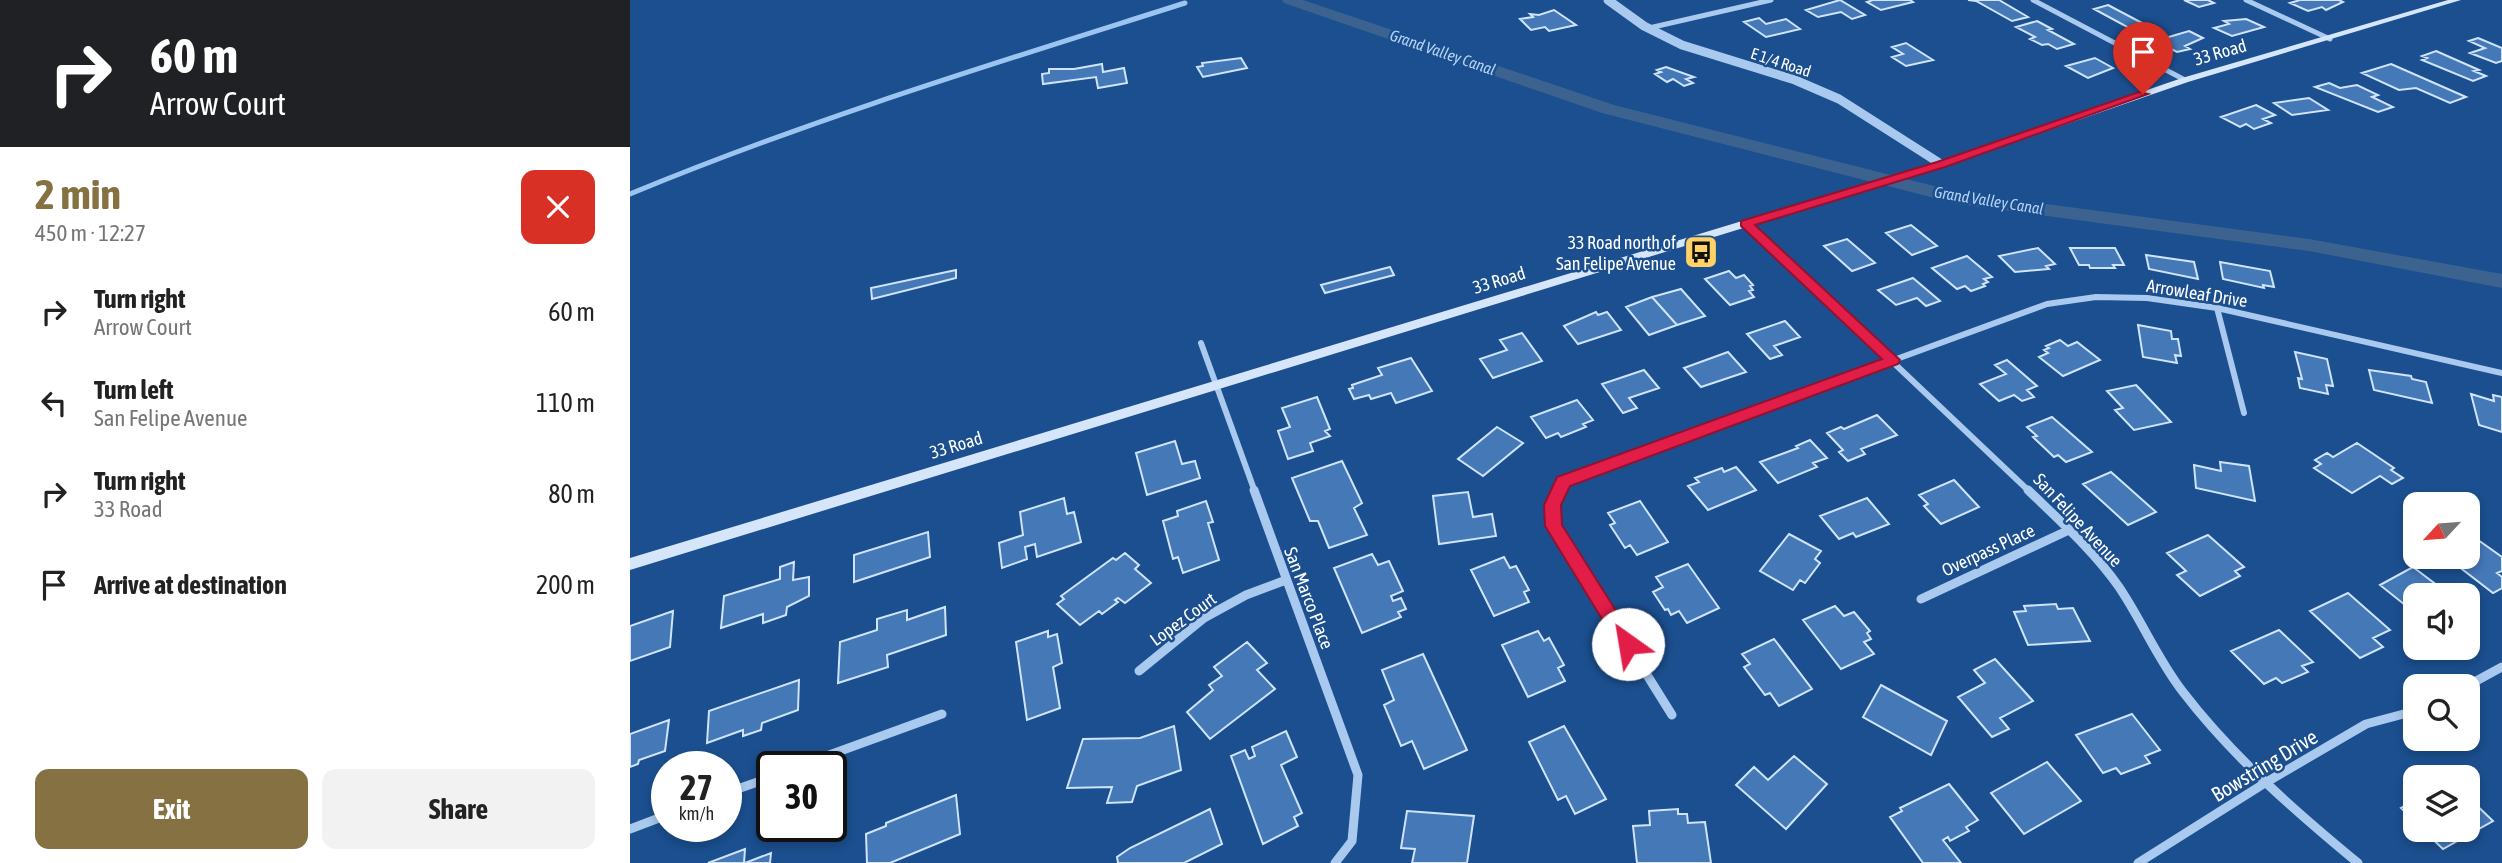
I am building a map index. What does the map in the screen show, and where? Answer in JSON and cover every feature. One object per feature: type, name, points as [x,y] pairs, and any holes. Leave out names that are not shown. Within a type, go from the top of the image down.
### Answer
[{"type":"main road","name":"33 Road","points":[[630,564],[1215,383],[1941,164],[2185,80],[2453,0]]},
{"type":"street","name":"E 1/4 Road","points":[[1608,0],[1646,29],[1712,56],[1783,75],[1824,92],[1876,121],[1941,164]]},
{"type":"street","points":[[1646,29],[1771,0]]},
{"type":"street","points":[[2033,0],[2185,80]]},
{"type":"street","points":[[2246,0],[2329,39]]},
{"type":"street","name":"San Felipe Avenue","points":[[1746,223],[1893,360],[2068,530],[2118,586],[2182,691],[2285,803],[2358,863]]},
{"type":"street","name":"Arrowleaf Drive","points":[[1672,715],[1554,526],[1553,505],[1563,481],[2047,304],[2096,297],[2134,297],[2217,308],[2502,373]]},
{"type":"street","points":[[2217,308],[2244,413]]},
{"type":"street","name":"San Marco Place","points":[[1201,343],[1358,775],[1352,841],[1335,863]]},
{"type":"street","name":"Overpass Place","points":[[1921,599],[2068,530]]},
{"type":"street","name":"Lopez Court","points":[[1139,671],[1204,618],[1246,595],[1286,580]]},
{"type":"street","points":[[2480,679],[2502,667]]},
{"type":"street","points":[[840,751],[942,714]]},
{"type":"street","name":"Bowstring Drive","points":[[2138,863],[2265,783],[2366,724],[2403,714]]},
{"type":"street","points":[[630,829],[651,821]]},
{"type":"building","points":[[1840,0],[1865,15],[1852,19],[1841,12],[1818,17],[1806,10]]},
{"type":"building","points":[[1968,0],[1999,0],[2028,17],[2012,21],[1976,1]]},
{"type":"building","points":[[2184,0],[2208,0],[2214,3],[2199,7]]},
{"type":"building","points":[[2300,0],[2343,2],[2326,10],[2322,7],[2308,11],[2290,3]]},
{"type":"building","points":[[1867,2],[1913,2],[1881,10]]},
{"type":"building","points":[[2108,5],[2144,24],[2129,28],[2094,9]]},
{"type":"building","points":[[1554,10],[1576,25],[1549,31],[1545,27],[1531,30],[1520,19],[1533,17],[1530,14],[1539,15]]},
{"type":"building","points":[[1759,18],[1766,24],[1786,19],[1800,29],[1766,37],[1744,22]]},
{"type":"building","points":[[2246,19],[2264,27],[2232,36],[2214,28],[2229,24],[2224,21]]},
{"type":"building","points":[[2037,21],[2074,44],[2057,49],[2048,44],[2042,45],[2030,39],[2035,37],[2016,27]]},
{"type":"building","points":[[2189,31],[2203,38],[2185,46],[2190,49],[2177,52],[2155,41]]},
{"type":"building","points":[[2478,38],[2502,48],[2502,61],[2496,63],[2470,53],[2485,48],[2469,41]]},
{"type":"building","points":[[1906,43],[1933,60],[1906,66],[1892,57],[1903,54],[1892,47]]},
{"type":"building","points":[[2436,51],[2479,70],[2474,71],[2486,76],[2473,81],[2422,60],[2427,58],[2422,56]]},
{"type":"building","points":[[1241,58],[1247,68],[1203,77],[1197,67],[1203,66],[1202,63]]},
{"type":"building","points":[[2095,58],[2113,68],[2088,78],[2066,66]]},
{"type":"building","points":[[1102,64],[1103,72],[1124,68],[1127,83],[1098,88],[1096,77],[1043,84],[1042,74],[1049,73],[1049,69],[1074,69]]},
{"type":"building","points":[[2391,64],[2466,97],[2450,103],[2416,88],[2399,90],[2362,73]]},
{"type":"building","points":[[1666,67],[1694,77],[1686,79],[1693,83],[1684,86],[1673,79],[1667,82],[1655,74],[1661,72],[1657,70]]},
{"type":"building","points":[[2329,83],[2340,88],[2357,85],[2378,95],[2372,97],[2393,107],[2378,112],[2315,87]]},
{"type":"building","points":[[2309,98],[2328,110],[2292,115],[2274,103]]},
{"type":"building","points":[[2256,105],[2275,115],[2263,119],[2271,123],[2254,129],[2246,124],[2240,127],[2221,117]]},
{"type":"building","points":[[1911,225],[1937,246],[1912,255],[1886,233]]},
{"type":"building","points":[[1847,239],[1875,263],[1852,271],[1824,246]]},
{"type":"building","points":[[2038,248],[2055,264],[2046,266],[2049,269],[2015,272],[1999,256]]},
{"type":"building","points":[[2070,248],[2115,248],[2124,265],[2113,265],[2115,268],[2090,268],[2089,265],[2079,265]]},
{"type":"building","points":[[2146,255],[2194,262],[2198,279],[2149,269]]},
{"type":"building","points":[[1967,256],[1992,277],[1984,279],[1988,282],[1983,284],[1985,286],[1971,291],[1965,286],[1957,289],[1932,268]]},
{"type":"building","points":[[2220,262],[2270,271],[2274,287],[2263,285],[2264,288],[2223,279]]},
{"type":"building","points":[[1390,267],[1394,275],[1325,293],[1321,285]]},
{"type":"building","points":[[956,270],[956,278],[872,299],[871,288]]},
{"type":"building","points":[[1729,271],[1736,278],[1744,275],[1753,285],[1750,286],[1753,290],[1749,291],[1754,297],[1730,305],[1705,279]]},
{"type":"building","points":[[1913,278],[1940,301],[1926,306],[1917,298],[1896,305],[1878,290]]},
{"type":"building","points":[[1681,289],[1705,316],[1677,325],[1652,297]]},
{"type":"building","points":[[1652,297],[1677,325],[1649,335],[1626,307]]},
{"type":"building","points":[[1596,312],[1598,315],[1607,312],[1621,330],[1578,344],[1564,326]]},
{"type":"building","points":[[1785,321],[1800,337],[1774,346],[1782,355],[1770,359],[1747,334]]},
{"type":"building","points":[[2138,325],[2171,331],[2172,339],[2178,339],[2181,356],[2175,355],[2177,363],[2143,357]]},
{"type":"building","points":[[1522,333],[1542,361],[1493,378],[1480,359],[1507,350],[1500,340]]},
{"type":"building","points":[[2060,340],[2068,346],[2077,342],[2100,360],[2063,376],[2039,357],[2048,353],[2044,350],[2049,348],[2046,346]]},
{"type":"building","points":[[1728,352],[1746,372],[1701,387],[1684,368]]},
{"type":"building","points":[[2295,352],[2327,359],[2333,386],[2326,385],[2328,394],[2300,388],[2298,378],[2302,379]]},
{"type":"building","points":[[1411,358],[1432,391],[1396,403],[1391,393],[1371,399],[1369,395],[1354,399],[1349,389],[1353,388],[1352,385],[1382,375],[1378,368]]},
{"type":"building","points":[[2007,360],[2037,386],[2027,390],[2034,397],[2022,401],[2014,395],[1999,401],[1980,384],[2006,374],[1995,365]]},
{"type":"building","points":[[1644,370],[1659,388],[1629,398],[1637,408],[1623,413],[1602,384]]},
{"type":"building","points":[[2369,370],[2411,376],[2412,379],[2426,382],[2432,403],[2374,390]]},
{"type":"building","points":[[2136,385],[2171,422],[2134,430],[2115,410],[2123,408],[2107,391]]},
{"type":"building","points":[[2471,394],[2494,401],[2493,395],[2502,397],[2502,432],[2479,425]]},
{"type":"building","points":[[1317,397],[1330,429],[1325,431],[1330,436],[1310,443],[1313,451],[1288,459],[1278,431],[1290,427],[1282,408]]},
{"type":"building","points":[[1577,400],[1593,420],[1583,424],[1586,427],[1561,437],[1558,433],[1546,438],[1531,417]]},
{"type":"building","points":[[1877,415],[1897,435],[1861,449],[1865,454],[1848,461],[1839,452],[1843,450],[1827,433]]},
{"type":"building","points":[[2052,417],[2092,452],[2066,462],[2058,455],[2054,457],[2033,437],[2037,436],[2027,427]]},
{"type":"building","points":[[1497,427],[1523,443],[1483,476],[1458,459]]},
{"type":"building","points":[[1810,440],[1827,458],[1813,463],[1817,467],[1778,483],[1760,462],[1798,448],[1796,446]]},
{"type":"building","points":[[1175,441],[1182,464],[1195,461],[1200,478],[1147,495],[1136,453]]},
{"type":"building","points":[[2357,443],[2394,468],[2391,470],[2403,478],[2392,484],[2380,476],[2352,493],[2314,468],[2321,464],[2315,460],[2327,453],[2333,457]]},
{"type":"building","points":[[1342,461],[1362,503],[1354,508],[1367,535],[1329,548],[1318,521],[1310,521],[1292,478]]},
{"type":"building","points":[[2220,462],[2249,466],[2255,501],[2196,488],[2194,465],[2221,471]]},
{"type":"building","points":[[1736,467],[1756,490],[1708,510],[1688,486],[1699,482],[1695,478],[1722,468],[1724,472]]},
{"type":"building","points":[[2111,472],[2156,512],[2128,525],[2083,484]]},
{"type":"building","points":[[1954,480],[1979,507],[1941,524],[1924,506],[1928,504],[1919,495]]},
{"type":"building","points":[[1468,492],[1473,517],[1492,514],[1496,536],[1439,544],[1433,496]]},
{"type":"building","points":[[1064,498],[1067,514],[1074,512],[1081,542],[1037,557],[1035,544],[1025,547],[1027,559],[1002,568],[999,543],[1023,535],[1020,512]]},
{"type":"building","points":[[1867,498],[1889,524],[1856,537],[1853,533],[1839,539],[1820,516]]},
{"type":"building","points":[[1206,501],[1213,522],[1208,523],[1219,560],[1183,573],[1178,557],[1173,559],[1163,521],[1178,516],[1177,511]]},
{"type":"building","points":[[1640,501],[1668,542],[1637,555],[1630,545],[1625,548],[1610,525],[1615,523],[1608,513]]},
{"type":"building","points":[[928,532],[930,557],[854,582],[854,555]]},
{"type":"building","points":[[1789,534],[1821,551],[1815,559],[1820,563],[1805,583],[1800,580],[1793,590],[1760,571]]},
{"type":"building","points":[[2208,535],[2244,567],[2235,571],[2240,576],[2200,596],[2177,575],[2186,571],[2167,553]]},
{"type":"building","points":[[2480,541],[2502,557],[2502,571],[2497,573],[2502,577],[2502,588],[2493,593],[2462,569],[2480,569]]},
{"type":"building","points":[[1125,553],[1139,565],[1135,569],[1151,583],[1125,603],[1118,598],[1115,600],[1118,602],[1102,614],[1099,611],[1080,625],[1057,604],[1064,599],[1061,596],[1113,558],[1116,560]]},
{"type":"building","points":[[1372,554],[1378,565],[1389,561],[1403,591],[1391,596],[1393,601],[1401,598],[1406,609],[1398,612],[1401,617],[1362,633],[1334,568]]},
{"type":"building","points":[[1504,557],[1510,568],[1516,566],[1529,590],[1524,592],[1529,602],[1494,616],[1471,570]]},
{"type":"building","points":[[794,562],[793,580],[809,577],[809,596],[787,607],[786,615],[763,623],[763,614],[721,628],[724,596],[780,579],[780,567]]},
{"type":"building","points":[[1688,564],[1719,608],[1687,623],[1679,611],[1671,615],[1668,609],[1665,610],[1653,592],[1663,587],[1656,577]]},
{"type":"building","points":[[2409,569],[2416,569],[2434,583],[2403,583],[2403,603],[2380,585]]},
{"type":"building","points":[[2348,593],[2390,630],[2373,638],[2383,647],[2360,658],[2310,611]]},
{"type":"building","points":[[2056,604],[2058,609],[2073,608],[2090,641],[2028,645],[2014,612],[2026,611],[2024,606]]},
{"type":"building","points":[[1835,606],[1844,616],[1854,612],[1870,631],[1867,633],[1871,639],[1864,642],[1874,654],[1841,669],[1803,620]]},
{"type":"building","points":[[945,607],[946,635],[887,655],[888,667],[838,683],[840,642],[877,630],[877,619],[907,610],[907,620]]},
{"type":"building","points":[[673,611],[670,647],[630,661],[630,626]]},
{"type":"building","points":[[2279,630],[2313,662],[2302,666],[2308,672],[2282,683],[2276,678],[2264,684],[2231,651]]},
{"type":"building","points":[[1048,631],[1048,637],[1057,634],[1062,663],[1053,667],[1060,708],[1027,720],[1016,642]]},
{"type":"building","points":[[1538,631],[1544,641],[1549,638],[1564,665],[1558,668],[1565,681],[1528,697],[1502,645]]},
{"type":"building","points":[[1774,639],[1812,689],[1779,706],[1770,693],[1765,695],[1744,667],[1750,664],[1742,654]]},
{"type":"building","points":[[1247,642],[1267,663],[1257,670],[1275,689],[1210,739],[1187,712],[1213,690],[1209,685],[1222,676],[1214,667]]},
{"type":"building","points":[[1423,654],[1467,750],[1424,769],[1412,741],[1401,746],[1384,705],[1394,700],[1382,670]]},
{"type":"building","points":[[1995,659],[2033,701],[2000,718],[2009,729],[1992,737],[1958,697],[1985,683],[1974,670]]},
{"type":"building","points":[[799,680],[798,710],[762,723],[761,730],[743,736],[743,730],[707,743],[709,711]]},
{"type":"building","points":[[1881,685],[1947,721],[1931,755],[1863,717]]},
{"type":"building","points":[[2132,714],[2160,750],[2145,756],[2150,763],[2121,774],[2116,768],[2103,773],[2076,735]]},
{"type":"building","points":[[669,720],[665,751],[651,751],[651,756],[630,767],[630,734]]},
{"type":"building","points":[[1174,726],[1181,770],[1137,786],[1132,802],[1107,803],[1112,787],[1067,788],[1083,739],[1140,738]]},
{"type":"building","points":[[1564,726],[1606,799],[1575,814],[1566,796],[1558,800],[1529,742]]},
{"type":"building","points":[[1286,731],[1297,757],[1281,765],[1302,813],[1294,817],[1298,826],[1263,844],[1231,756],[1245,750],[1249,759],[1255,756],[1252,747]]},
{"type":"building","points":[[1794,756],[1827,784],[1786,829],[1736,785],[1754,767],[1768,780]]},
{"type":"building","points":[[2047,762],[2081,801],[2024,834],[1991,793]]},
{"type":"building","points":[[1949,784],[1978,820],[1966,827],[1969,831],[1950,841],[1948,837],[1943,840],[1961,863],[1923,863],[1890,817],[1902,811],[1900,808]]},
{"type":"building","points":[[956,795],[960,834],[890,863],[867,863],[866,834],[886,826],[886,823]]},
{"type":"building","points":[[1210,809],[1222,844],[1184,863],[1118,863],[1117,857],[1130,848]]},
{"type":"building","points":[[1678,809],[1678,814],[1687,814],[1688,823],[1705,822],[1711,863],[1637,863],[1633,826],[1650,825],[1649,811]]},
{"type":"building","points":[[2480,809],[2493,821],[2480,828]]},
{"type":"building","points":[[1407,811],[1474,816],[1467,863],[1412,863],[1415,849],[1401,848]]},
{"type":"building","points":[[2436,842],[2456,842],[2443,849]]},
{"type":"building","points":[[745,849],[744,863],[708,863]]},
{"type":"building","points":[[771,853],[770,863],[745,863]]},
{"type":"waterway","name":"Grand Valley Canal","points":[[1289,0],[1608,109],[1958,198],[2309,245],[2502,281]]},
{"type":"waterway","points":[[630,194],[836,116],[1185,3]]},
{"type":"place","name":"33 Road north of San Felipe Avenue","points":[[1701,252]]},
{"type":"route","points":[[1628,644],[1554,526],[1553,505],[1563,481],[1893,360],[1746,223],[1941,164],[2143,94]]}]
